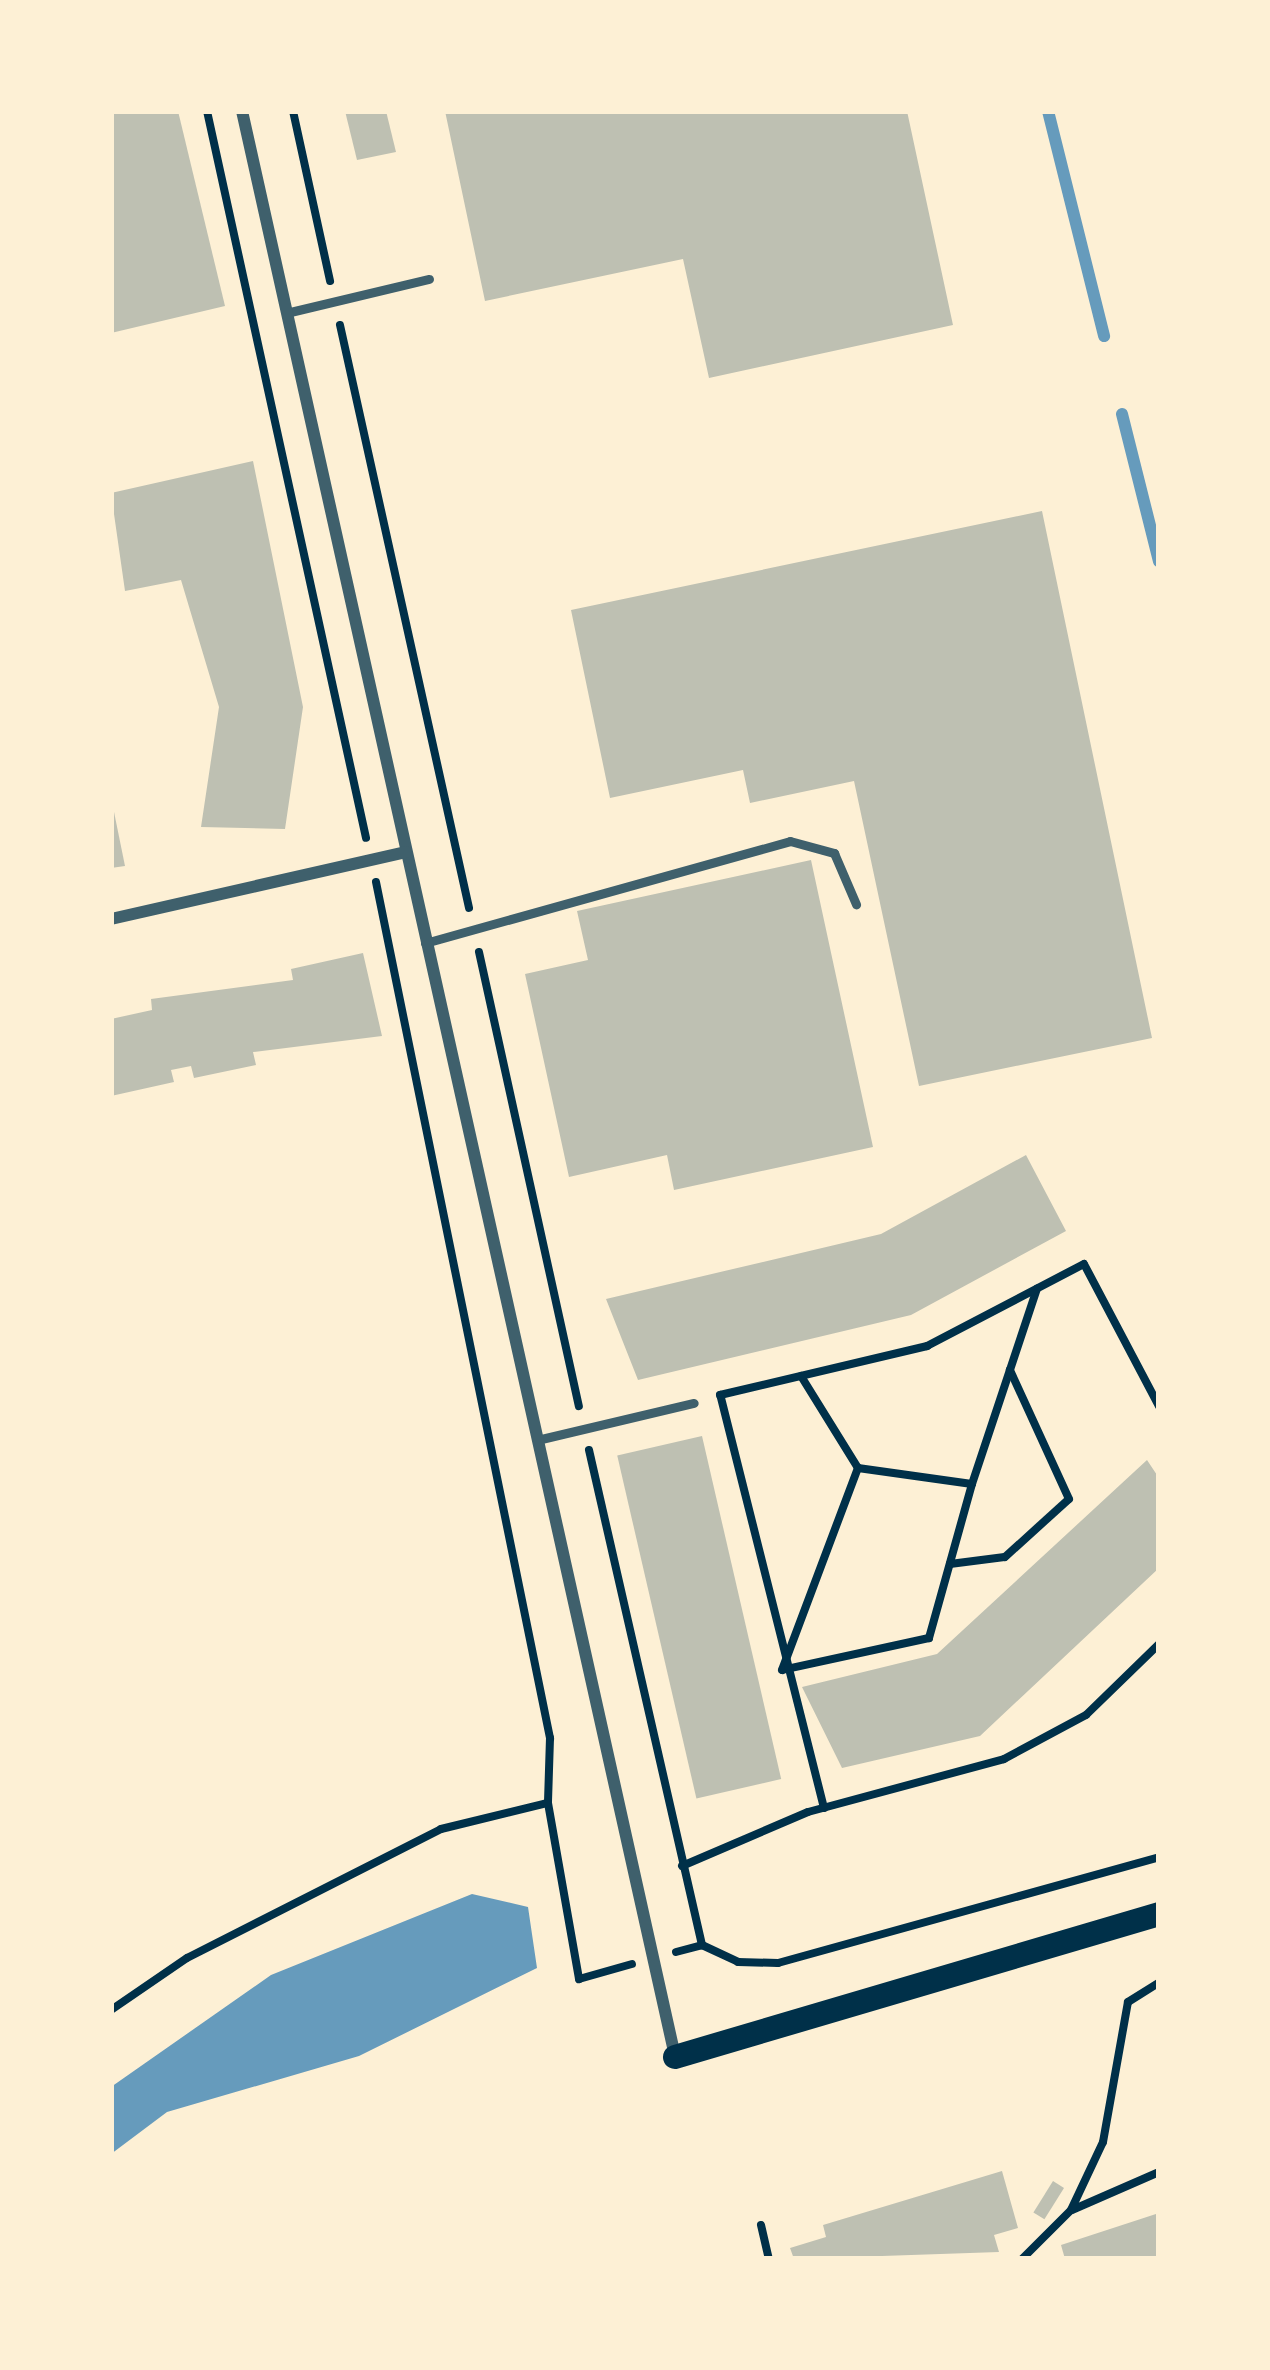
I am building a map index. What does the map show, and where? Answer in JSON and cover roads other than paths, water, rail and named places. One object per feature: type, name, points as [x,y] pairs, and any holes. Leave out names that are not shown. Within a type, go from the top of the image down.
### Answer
[{"type":"main road","points":[[676,2057],[1159,1914]]},
{"type":"street","points":[[242,111],[676,2057]]},
{"type":"street","points":[[111,920],[405,851]]},
{"type":"lane","points":[[286,313],[429,279]]},
{"type":"lane","points":[[425,943],[790,841],[834,853],[856,904]]},
{"type":"lane","points":[[537,1440],[694,1402]]},
{"type":"water","points":[[472,1894],[528,1907],[537,1968],[359,2056],[167,2112],[111,2154],[111,2087],[271,1975]]},
{"type":"waterway","points":[[1048,111],[1104,336]]},
{"type":"waterway","points":[[1122,414],[1159,561]]}]
